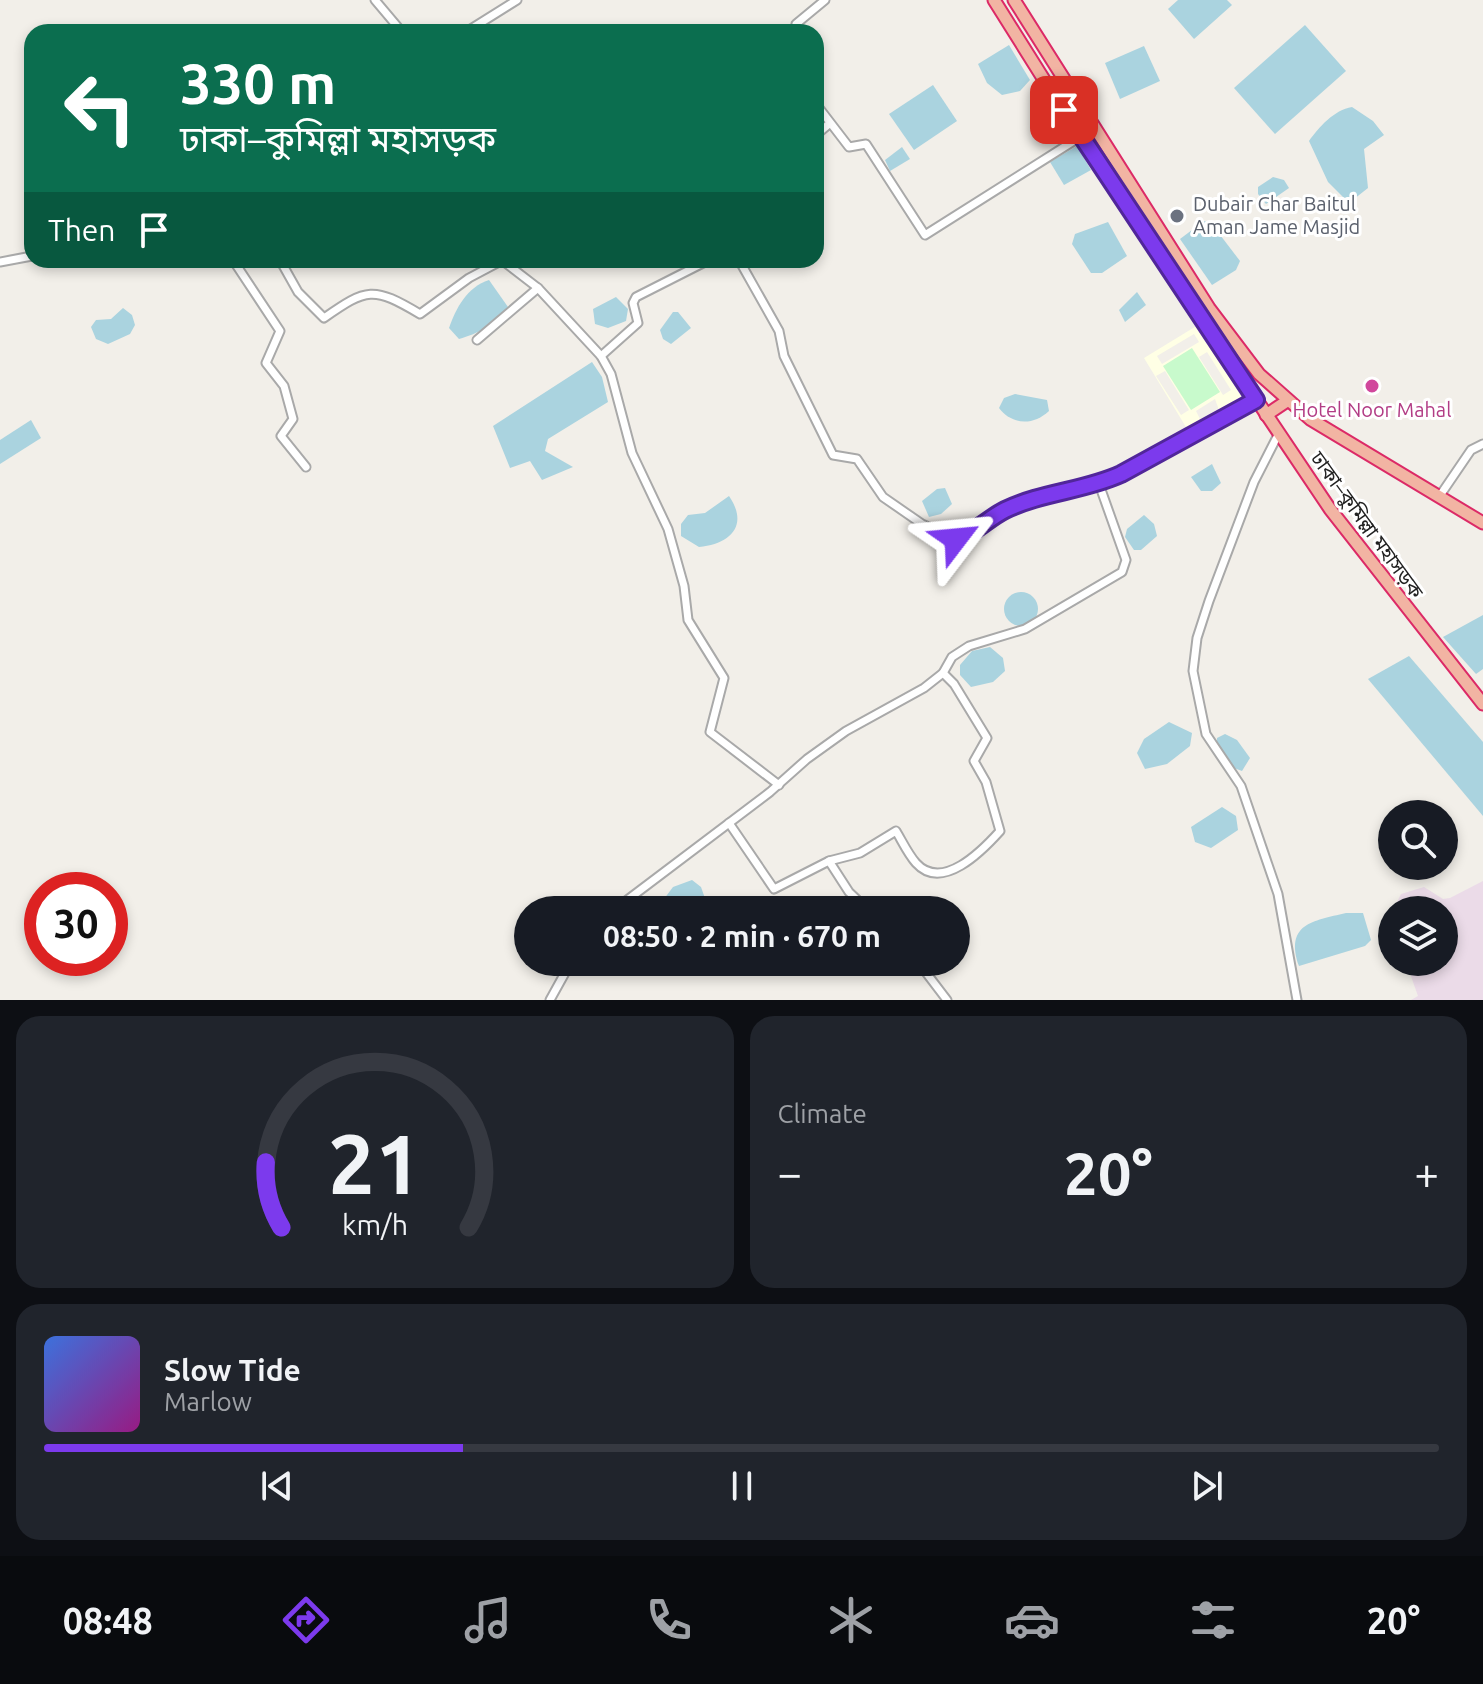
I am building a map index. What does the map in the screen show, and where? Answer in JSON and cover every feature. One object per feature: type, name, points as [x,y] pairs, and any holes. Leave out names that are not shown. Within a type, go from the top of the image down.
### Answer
[{"type":"highway","name":"ঢাকা–কুমিল্লা মহাসড়ক","points":[[994,0],[1080,137],[1330,509],[1483,704]]},
{"type":"highway","name":"ঢাকা–কুমিল্লা মহাসড়ক","points":[[1014,0],[1209,308],[1238,349],[1271,386],[1345,442],[1483,523]]},
{"type":"highway","points":[[1256,400],[1271,386]]},
{"type":"highway","points":[[1266,415],[1287,401]]},
{"type":"street","points":[[375,0],[395,24]]},
{"type":"street","points":[[479,24],[517,0]]},
{"type":"street","points":[[796,24],[799,18],[825,0]]},
{"type":"street","points":[[824,116],[849,147],[866,144],[925,235],[1080,137]]},
{"type":"street","points":[[824,128],[829,124]]},
{"type":"street","points":[[0,262],[24,258]]},
{"type":"street","points":[[238,268],[280,331],[266,363],[284,386],[293,419],[281,436],[306,467]]},
{"type":"street","points":[[284,268],[298,292],[324,318],[359,294],[371,292],[420,314],[469,278],[489,268]]},
{"type":"street","points":[[512,268],[538,288],[601,356],[611,374],[632,453],[668,529],[684,586],[688,620],[724,678],[710,732],[779,785]]},
{"type":"street","points":[[601,356],[638,323],[633,303],[636,297],[693,268]]},
{"type":"street","points":[[744,268],[779,331],[784,356],[833,455],[857,459],[883,497],[922,524],[956,539],[969,535],[1005,510],[1099,484],[1143,464],[1256,400]]},
{"type":"street","points":[[477,340],[538,288]]},
{"type":"street","points":[[1279,433],[1254,482],[1209,601],[1197,638],[1193,671],[1206,734],[1241,786],[1278,894],[1297,1000]]},
{"type":"street","points":[[1439,497],[1471,450],[1483,444]]},
{"type":"street","points":[[633,896],[846,731],[924,688],[943,673],[952,657],[969,646],[1025,629],[1107,583],[1126,567],[1099,484]]},
{"type":"street","points":[[729,823],[774,889],[829,861],[860,853],[896,831],[917,865],[931,872],[949,872],[974,857],[1000,831],[986,782],[974,761],[987,738],[954,684],[943,673]]},
{"type":"street","points":[[829,861],[853,896]]},
{"type":"street","points":[[550,1000],[563,976]]},
{"type":"street","points":[[929,976],[947,1000]]},
{"type":"shaded area","points":[[1198,325],[1246,405],[1192,437],[1144,358]],"holes":[[[1194,334],[1199,342],[1162,364],[1157,356]],[[1207,352],[1231,390],[1223,395],[1199,357]],[[1165,371],[1189,410],[1181,415],[1156,376]],[[1215,399],[1219,410],[1230,403],[1234,409],[1198,433],[1193,426],[1210,415],[1200,419],[1196,411]]]},
{"type":"shaded area","points":[[1483,881],[1483,1000],[1411,1000],[1418,996],[1411,976],[1458,976],[1458,896],[1454,896]]},
{"type":"shaded area","points":[[1424,887],[1438,896],[1400,896],[1401,894]]},
{"type":"green space","points":[[1192,348],[1220,392],[1191,410],[1163,366]]},
{"type":"water","points":[[1178,0],[1227,0],[1232,5],[1194,39],[1168,9]]},
{"type":"water","points":[[1305,25],[1346,71],[1275,134],[1234,88]]},
{"type":"water","points":[[1009,45],[1030,80],[1020,91],[1002,95],[987,83],[978,64]]},
{"type":"water","points":[[1144,46],[1160,81],[1120,99],[1105,63]]},
{"type":"water","points":[[933,85],[957,121],[914,150],[889,114]]},
{"type":"water","points":[[1352,107],[1373,121],[1384,135],[1364,149],[1368,188],[1354,199],[1346,200],[1328,182],[1309,141],[1333,115]]},
{"type":"water","points":[[1077,146],[1091,170],[1064,185],[1050,162]]},
{"type":"water","points":[[902,147],[910,159],[890,171],[885,160]]},
{"type":"water","points":[[1273,177],[1284,180],[1289,188],[1266,204],[1258,194],[1258,187]]},
{"type":"water","points":[[1204,221],[1211,223],[1240,261],[1236,270],[1212,285],[1180,239]]},
{"type":"water","points":[[1108,222],[1127,256],[1102,273],[1091,273],[1072,244],[1075,234]]},
{"type":"water","points":[[489,280],[508,307],[487,327],[459,339],[449,328],[455,313],[474,288]]},
{"type":"water","points":[[1137,292],[1146,305],[1125,322],[1119,310]]},
{"type":"water","points":[[616,297],[628,309],[626,321],[608,328],[595,324],[593,309]]},
{"type":"water","points":[[123,308],[132,315],[135,325],[130,334],[108,344],[96,339],[91,327],[96,320],[111,319]]},
{"type":"water","points":[[673,312],[678,312],[691,328],[671,344],[663,339],[660,330]]},
{"type":"water","points":[[592,362],[602,377],[608,402],[548,439],[545,451],[573,467],[542,480],[530,461],[510,468],[493,426]]},
{"type":"water","points":[[1015,394],[1047,400],[1049,411],[1030,421],[1010,418],[999,408],[1004,398]]},
{"type":"water","points":[[31,420],[41,438],[0,464],[0,440]]},
{"type":"water","points":[[1212,464],[1221,483],[1212,491],[1201,491],[1191,477]]},
{"type":"water","points":[[945,488],[952,504],[941,514],[929,517],[922,501],[937,489]]},
{"type":"water","points":[[729,496],[735,506],[737,524],[728,537],[699,547],[681,536],[681,524],[688,515],[705,513]]},
{"type":"water","points":[[1144,515],[1154,524],[1157,536],[1141,550],[1134,550],[1125,537],[1127,529]]},
{"type":"water","points":[[1021,592],[1033,597],[1038,609],[1033,621],[1021,626],[1009,621],[1004,609],[1009,597]]},
{"type":"water","points":[[1483,615],[1483,669],[1476,674],[1443,637]]},
{"type":"water","points":[[990,647],[1003,658],[1005,671],[993,682],[971,687],[960,675],[960,665],[972,651]]},
{"type":"water","points":[[1409,656],[1483,742],[1483,816],[1368,679]]},
{"type":"water","points":[[1169,722],[1192,733],[1190,746],[1167,764],[1145,769],[1137,753],[1144,739]]},
{"type":"water","points":[[1225,734],[1237,740],[1250,758],[1242,771],[1234,768],[1217,743],[1217,738]]},
{"type":"water","points":[[1222,807],[1236,816],[1238,830],[1211,848],[1195,842],[1191,827]]},
{"type":"water","points":[[692,880],[701,887],[704,896],[666,896],[673,887]]},
{"type":"water","points":[[1346,913],[1363,913],[1371,940],[1365,946],[1299,966],[1296,941],[1304,927]]},
{"type":"place","name":"Dubair Char Baitul Aman Jame Masjid","points":[[1177,216]]},
{"type":"place","name":"Hotel Noor Mahal","points":[[1372,386]]},
{"type":"route","points":[[956,539],[969,535],[1005,510],[1099,484],[1143,464],[1256,400],[1064,110]]}]
